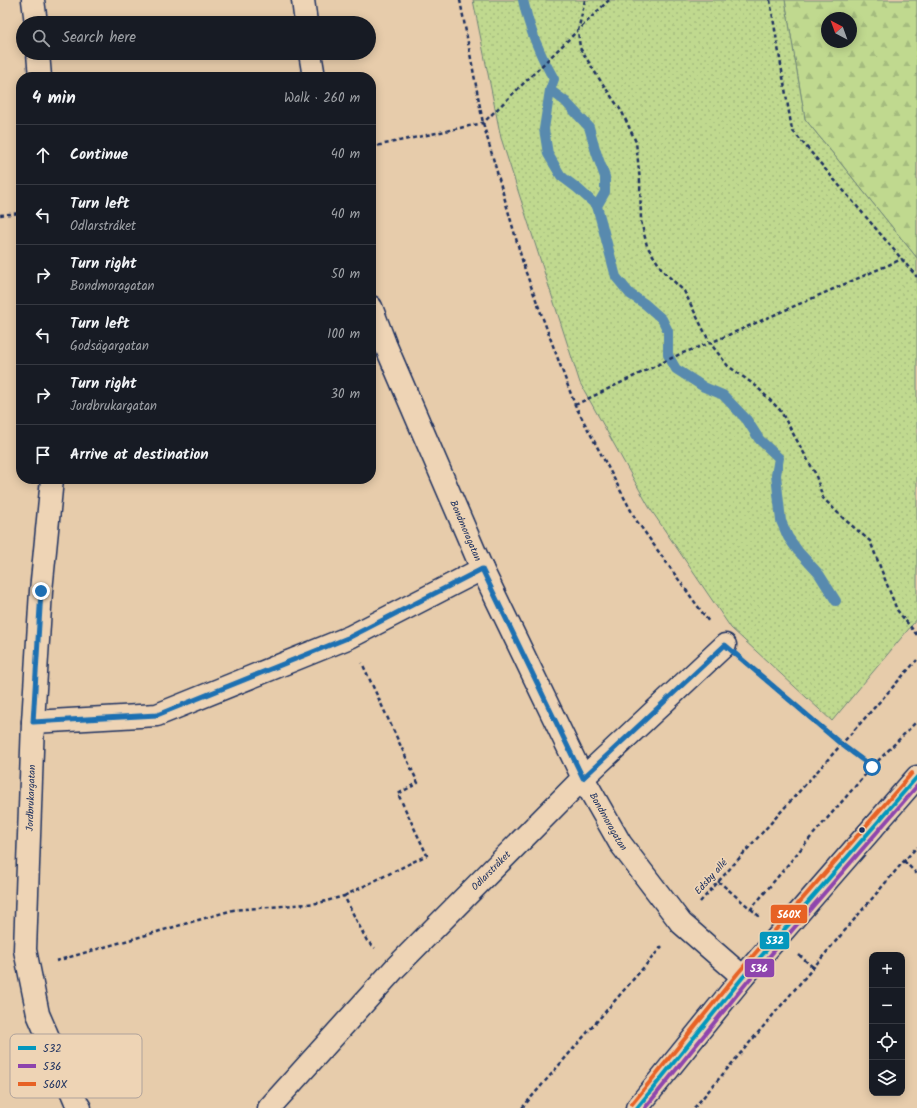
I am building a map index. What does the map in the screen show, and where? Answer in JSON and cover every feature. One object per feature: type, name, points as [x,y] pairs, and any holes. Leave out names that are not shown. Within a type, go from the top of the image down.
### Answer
[{"type":"street","points":[[33,0],[35,16]]},
{"type":"street","points":[[303,0],[305,16]]},
{"type":"street","points":[[39,60],[40,72]]},
{"type":"street","points":[[311,60],[313,72]]},
{"type":"street","name":"Bondmoragatan","points":[[376,320],[482,569],[583,778],[620,843],[681,923],[743,977]]},
{"type":"street","name":"Jordbrukargatan","points":[[47,1034],[38,1014],[25,950],[33,722],[41,591],[52,484]]},
{"type":"street","points":[[33,722],[157,715],[350,637],[482,569]]},
{"type":"street","name":"Odlarstråket","points":[[269,1108],[396,967],[583,778],[725,645]]},
{"type":"street","points":[[637,1108],[743,977],[917,777]]},
{"type":"street","name":"Jordbrukargatan","points":[[74,1098],[80,1108]]},
{"type":"path","points":[[460,0],[483,123],[525,270],[575,405],[636,520],[725,645],[841,744],[872,767]]},
{"type":"path","points":[[585,0],[578,31],[580,48],[622,112],[636,142],[640,181],[641,221],[647,246],[663,271],[684,291],[710,343],[728,366],[756,386],[780,410],[815,473],[824,498],[844,519],[870,542],[897,610],[917,635]]},
{"type":"path","points":[[376,146],[483,123],[609,0]]},
{"type":"path","points":[[770,0],[792,130],[917,277]]},
{"type":"path","points":[[0,215],[16,213]]},
{"type":"path","points":[[575,405],[680,354],[710,343],[902,259]]},
{"type":"path","points":[[29,969],[233,910],[319,903],[344,896],[427,856],[398,794],[418,783],[350,637]]},
{"type":"path","name":"Edsby allé","points":[[522,1108],[718,881],[917,660]]},
{"type":"path","points":[[718,881],[751,909],[872,767],[917,721]]},
{"type":"path","points":[[694,1108],[917,847]]},
{"type":"path","points":[[904,861],[917,874]]},
{"type":"path","points":[[344,896],[368,940],[396,967]]},
{"type":"green space","points":[[473,0],[785,0],[805,119],[917,258],[917,619],[832,721],[731,628],[649,507],[580,383],[501,138]]},
{"type":"green space","points":[[785,0],[917,0],[917,258],[805,119]]},
{"type":"waterway","points":[[523,0],[535,41],[554,79],[550,90],[544,129],[548,154],[561,176],[597,206],[616,277],[630,294],[645,304],[662,319],[668,331],[668,355],[676,369],[704,387],[723,395],[747,420],[759,439],[779,458],[776,475],[781,521],[788,537],[798,551],[819,574],[836,601]]},
{"type":"waterway","points":[[550,90],[565,101],[589,127],[605,177],[605,192],[597,206]]},
{"type":"transit line","name":"560X","points":[[632,1104],[738,973],[912,773]]},
{"type":"transit line","name":"532","points":[[637,1108],[743,977],[917,777]]},
{"type":"transit line","name":"536","points":[[645,1108],[748,981],[917,786]]},
{"type":"route","points":[[41,591],[33,722],[157,715],[350,637],[482,569],[583,778],[725,645],[841,744],[872,767]]}]
